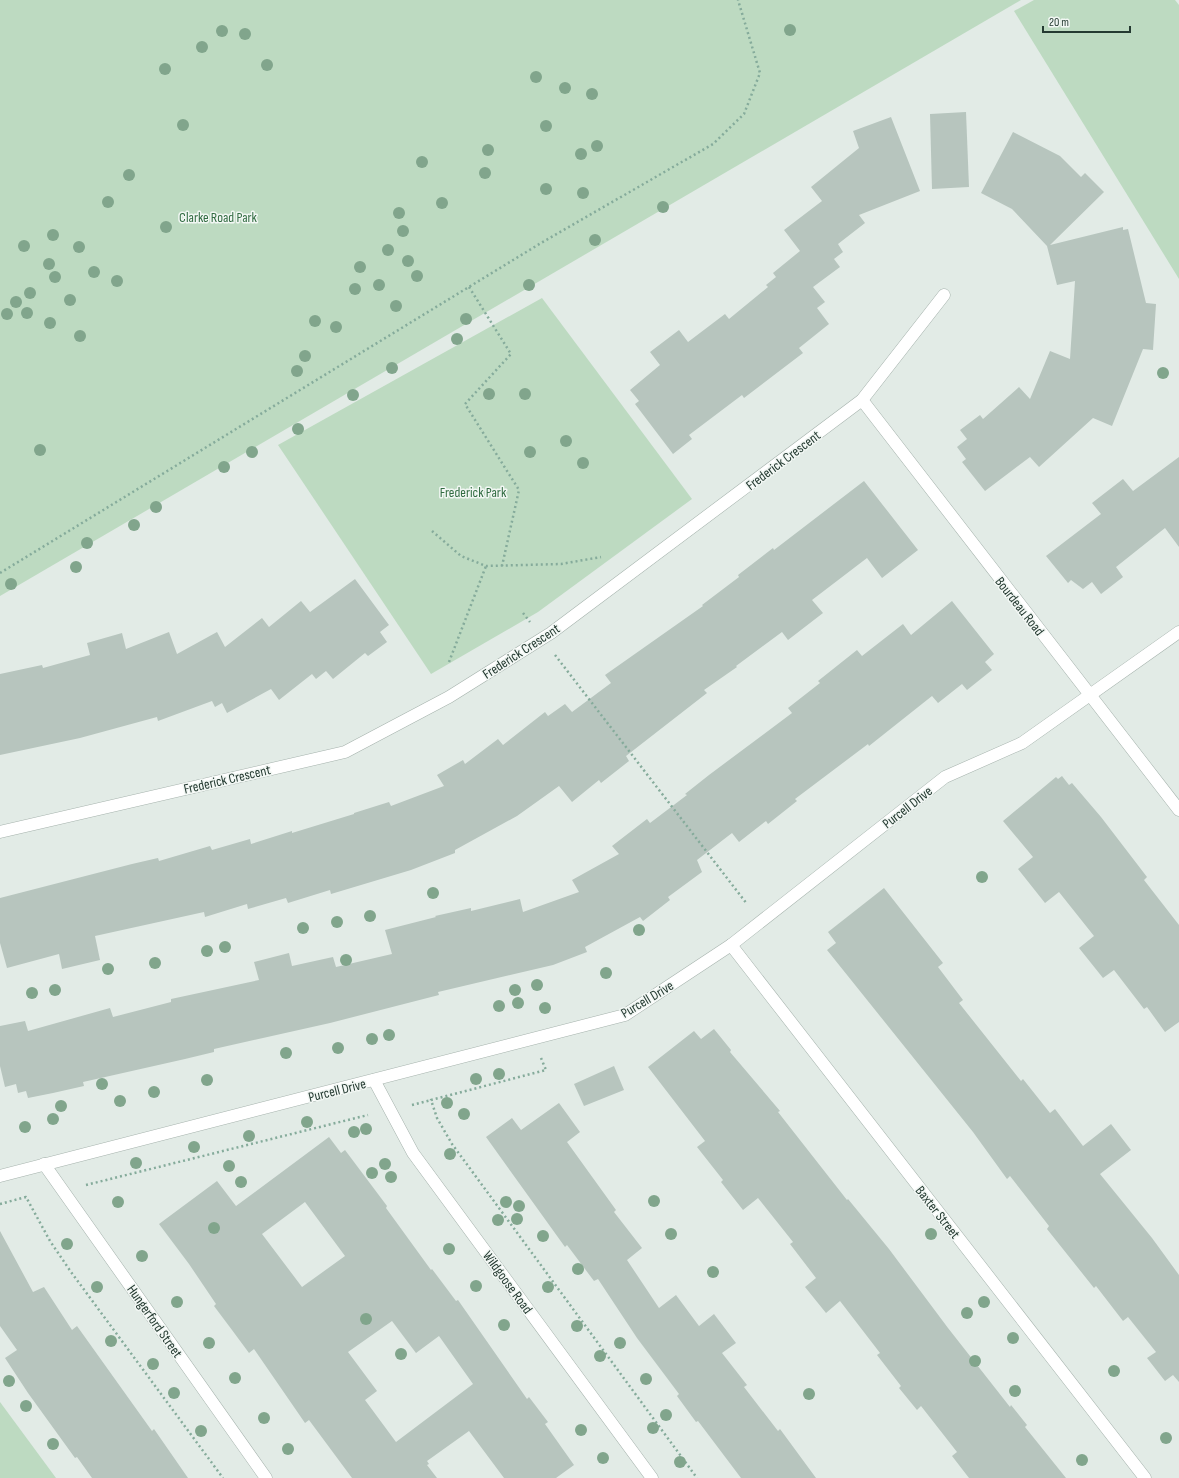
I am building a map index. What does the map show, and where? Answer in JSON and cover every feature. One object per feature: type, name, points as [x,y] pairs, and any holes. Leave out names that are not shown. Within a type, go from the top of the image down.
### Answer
[{"type":"street","name":"Frederick Crescent","points":[[0,832],[345,752],[449,696],[543,638],[862,400],[944,295]]},
{"type":"street","name":"Bourdeau Road","points":[[862,400],[1089,696],[1179,810]]},
{"type":"street","name":"Purcell Drive","points":[[0,1176],[624,1015],[731,945],[945,777],[1022,743],[1179,632]]},
{"type":"street","name":"Baxter Street","points":[[731,945],[1145,1478]]},
{"type":"street","name":"Wildgoose Road","points":[[374,1080],[413,1153],[652,1478]]},
{"type":"street","name":"Hungerford Street","points":[[44,1164],[266,1478]]},
{"type":"path","points":[[0,573],[541,243],[713,144],[744,114],[760,73],[738,0]]},
{"type":"path","points":[[469,287],[511,354],[465,404],[519,490],[502,566]]},
{"type":"path","points":[[432,531],[461,556],[486,566],[561,564],[601,558]]},
{"type":"path","points":[[449,662],[486,566]]},
{"type":"path","points":[[523,613],[744,900],[762,921]]},
{"type":"path","points":[[63,1191],[546,1070],[533,1039]]},
{"type":"path","points":[[431,1100],[437,1118],[452,1144],[697,1478]]},
{"type":"path","points":[[0,1204],[26,1197],[50,1241],[71,1272],[223,1478]]},
{"type":"green space","name":"Clarke Road Park","points":[[0,0],[1021,0],[0,596]]},
{"type":"green space","points":[[1034,0],[1175,0],[1179,5],[1179,279],[1014,11]]},
{"type":"green space","name":"Frederick Park","points":[[542,298],[692,499],[538,612],[431,674],[278,445]]},
{"type":"green space","points":[[0,1402],[56,1478],[0,1478]]},
{"type":"building","points":[[966,112],[969,187],[932,189],[930,114]]},
{"type":"building","points":[[891,117],[920,191],[859,215],[865,223],[838,244],[843,252],[834,259],[840,267],[813,287],[825,302],[817,308],[829,324],[799,348],[803,353],[744,398],[742,395],[689,435],[692,439],[673,454],[635,404],[639,401],[630,390],[660,365],[650,352],[679,330],[688,342],[725,314],[729,319],[768,287],[766,285],[776,277],[773,273],[800,251],[784,230],[822,201],[811,187],[859,148],[853,131]]},
{"type":"building","points":[[1013,132],[1060,156],[1081,177],[1085,173],[1104,192],[1050,245],[1123,227],[1123,230],[1128,229],[1146,303],[1156,304],[1153,350],[1143,349],[1112,426],[1093,418],[1039,467],[1030,457],[985,491],[962,462],[966,459],[957,447],[967,439],[960,430],[980,415],[983,419],[1019,387],[1030,399],[1050,351],[1070,359],[1075,281],[1057,285],[1047,246],[1012,209],[981,193]]},
{"type":"building","points":[[1179,457],[1179,547],[1165,528],[1116,567],[1123,577],[1101,594],[1092,582],[1083,589],[1071,580],[1068,583],[1046,556],[1101,514],[1092,503],[1123,479],[1133,491]]},
{"type":"building","points":[[864,481],[918,550],[882,578],[867,558],[812,600],[823,613],[788,640],[782,632],[736,666],[737,667],[704,690],[707,693],[626,756],[629,761],[601,783],[599,780],[572,802],[559,786],[517,816],[455,850],[455,853],[411,870],[331,894],[330,890],[288,903],[286,898],[248,909],[247,904],[205,917],[204,912],[95,936],[100,960],[62,969],[59,954],[7,968],[0,943],[0,898],[132,864],[158,858],[159,861],[210,846],[212,850],[250,839],[251,844],[292,831],[292,833],[389,802],[391,806],[444,786],[437,775],[463,760],[465,764],[498,739],[503,745],[545,712],[548,716],[565,704],[572,712],[611,683],[605,675],[703,606],[702,605],[739,577],[738,575],[773,548],[774,550]]},
{"type":"building","points":[[355,579],[389,625],[380,632],[387,642],[368,656],[365,653],[333,679],[326,671],[316,679],[312,674],[279,700],[271,689],[227,713],[222,703],[215,707],[212,701],[158,721],[157,717],[80,738],[0,755],[0,674],[42,665],[43,668],[90,655],[87,643],[122,633],[126,649],[169,632],[177,654],[217,632],[225,647],[262,618],[269,627],[301,601],[310,612]]},
{"type":"building","points":[[952,601],[994,654],[985,662],[992,670],[967,690],[962,684],[938,703],[932,696],[869,746],[868,744],[795,799],[797,801],[768,824],[766,821],[739,842],[732,833],[697,860],[702,872],[668,897],[670,900],[643,921],[640,917],[585,947],[587,952],[553,965],[438,992],[439,995],[330,1023],[214,1049],[214,1052],[83,1082],[84,1086],[28,1098],[26,1091],[18,1093],[16,1084],[5,1087],[0,1066],[0,1026],[25,1021],[28,1031],[110,1008],[113,1017],[171,1002],[171,999],[259,980],[254,962],[289,953],[292,966],[333,957],[336,967],[392,954],[385,930],[436,917],[435,916],[471,908],[471,911],[520,899],[523,912],[579,892],[572,880],[619,854],[612,846],[647,819],[650,823],[687,795],[685,794],[709,775],[792,713],[788,708],[820,683],[818,681],[857,650],[862,656],[903,624],[911,635]]},
{"type":"building","points":[[1062,776],[1069,785],[1072,783],[1101,817],[1147,877],[1144,880],[1179,925],[1179,1022],[1165,1032],[1147,1007],[1144,1009],[1114,970],[1103,978],[1079,948],[1094,936],[1059,892],[1045,903],[1018,869],[1033,857],[1003,821],[1056,777],[1058,779]]},
{"type":"building","points":[[884,888],[943,963],[938,967],[963,1000],[959,1003],[1021,1081],[1023,1079],[1050,1113],[1055,1109],[1083,1146],[1111,1124],[1131,1150],[1100,1174],[1152,1238],[1179,1275],[1179,1382],[1173,1375],[1165,1381],[1147,1358],[1156,1352],[1128,1317],[1123,1321],[1096,1286],[1094,1288],[1047,1229],[1049,1226],[1010,1176],[1007,1179],[973,1132],[827,950],[836,943],[828,932]]},
{"type":"building","points":[[714,1029],[731,1050],[730,1052],[780,1111],[778,1112],[847,1200],[848,1199],[889,1249],[1010,1407],[1011,1405],[1027,1425],[1025,1427],[1066,1478],[969,1478],[952,1456],[957,1452],[921,1406],[917,1410],[899,1388],[901,1386],[877,1355],[880,1353],[840,1301],[826,1313],[805,1287],[816,1278],[790,1244],[793,1242],[758,1198],[743,1210],[721,1182],[723,1180],[697,1147],[705,1141],[648,1067],[694,1031],[701,1039]]},
{"type":"building","points":[[614,1066],[624,1090],[584,1106],[574,1084]]},
{"type":"building","points":[[559,1103],[580,1132],[567,1142],[616,1210],[614,1212],[642,1248],[627,1260],[659,1308],[676,1295],[699,1326],[714,1314],[736,1343],[722,1353],[747,1385],[744,1387],[778,1431],[780,1429],[816,1478],[741,1478],[677,1396],[679,1394],[637,1338],[598,1279],[594,1281],[567,1245],[565,1247],[486,1137],[512,1118],[521,1130]]},
{"type":"building","points":[[329,1137],[341,1153],[345,1150],[387,1206],[386,1208],[431,1270],[432,1269],[456,1301],[458,1300],[527,1399],[529,1397],[548,1422],[545,1424],[574,1465],[556,1478],[504,1478],[469,1431],[427,1461],[429,1464],[427,1465],[437,1478],[352,1478],[309,1420],[305,1423],[254,1349],[249,1353],[214,1306],[216,1304],[189,1264],[159,1224],[217,1181],[236,1206]],"holes":[[[305,1202],[345,1256],[302,1287],[262,1234]],[[392,1321],[416,1353],[439,1336],[473,1384],[396,1442],[365,1400],[377,1391],[348,1352]]]},
{"type":"building","points":[[0,1231],[33,1292],[44,1287],[72,1330],[77,1326],[152,1431],[154,1429],[188,1478],[92,1478],[77,1457],[75,1458],[28,1393],[5,1358],[17,1350],[0,1326]]}]
